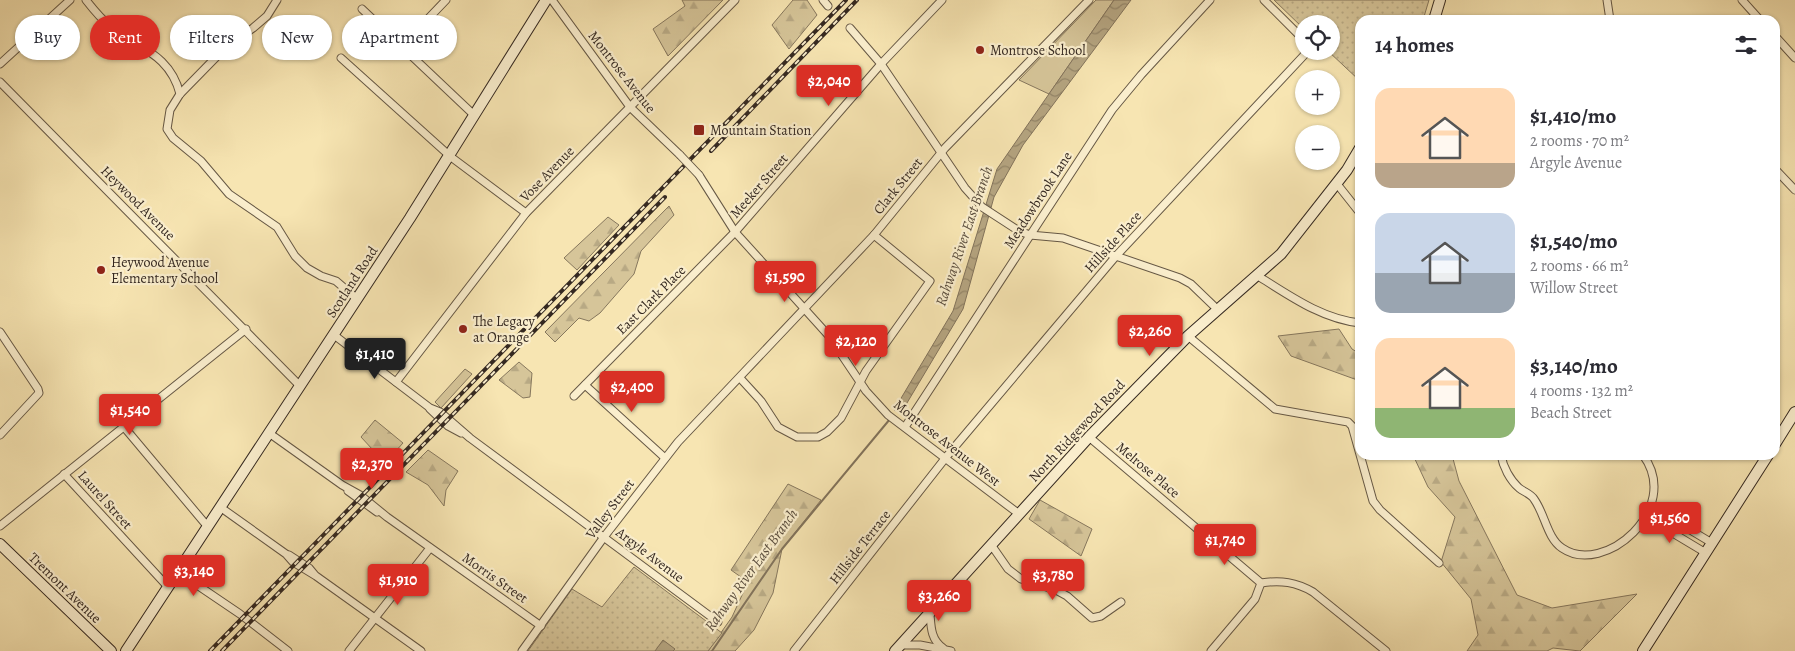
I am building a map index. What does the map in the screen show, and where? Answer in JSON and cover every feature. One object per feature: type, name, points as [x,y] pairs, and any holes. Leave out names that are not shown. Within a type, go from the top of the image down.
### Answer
[{"type":"main road","name":"Scotland Road","points":[[126,651],[334,335],[546,0]]},
{"type":"main road","points":[[1436,15],[1440,0]]},
{"type":"main road","name":"North Ridgewood Road","points":[[898,648],[1089,437],[1188,336],[1281,254],[1337,184],[1355,156]]},
{"type":"main road","points":[[1780,436],[1795,412]]},
{"type":"main road","points":[[1643,651],[1765,460]]},
{"type":"main road","name":"Tremont Avenue","points":[[0,544],[111,651]]},
{"type":"street","points":[[0,64],[70,0]]},
{"type":"street","points":[[86,0],[110,26],[158,57],[174,74],[180,94]]},
{"type":"street","points":[[278,0],[267,16],[226,46],[180,94],[168,118],[168,129],[173,138],[201,161],[229,194],[277,227],[295,256],[307,268],[321,276],[336,281],[357,299]]},
{"type":"street","points":[[431,15],[446,0]]},
{"type":"street","name":"Montrose Avenue","points":[[552,0],[630,107],[699,175]]},
{"type":"street","name":"Vose Avenue","points":[[396,382],[526,214],[735,0]]},
{"type":"street","name":"Meeker Street","points":[[735,232],[881,64],[942,0]]},
{"type":"street","name":"Clark Street","points":[[728,390],[806,310],[874,235],[941,152],[1089,0]]},
{"type":"street","name":"Meadowbrook Lane","points":[[905,427],[1112,110],[1141,75],[1210,0]]},
{"type":"street","points":[[1264,0],[1295,31]]},
{"type":"street","points":[[1607,0],[1609,15]]},
{"type":"street","points":[[1742,0],[1756,15]]},
{"type":"street","points":[[362,9],[368,15]]},
{"type":"street","points":[[850,28],[881,64],[965,188],[982,207],[1030,235],[1063,238],[1191,284],[1218,310]]},
{"type":"street","points":[[1780,42],[1795,58]]},
{"type":"street","points":[[344,60],[449,155],[526,214]]},
{"type":"street","points":[[416,60],[474,115]]},
{"type":"street","name":"Hillside Place","points":[[945,458],[1116,256],[1300,60]]},
{"type":"street","name":"Heywood Avenue","points":[[0,82],[246,329],[300,386]]},
{"type":"street","points":[[1780,174],[1795,190]]},
{"type":"street","name":"Montrose Avenue West","points":[[699,175],[735,232],[829,336],[860,382],[888,415],[1020,514]]},
{"type":"street","points":[[1337,184],[1355,207]]},
{"type":"street","name":"East Clark Place","points":[[574,396],[735,232]]},
{"type":"street","points":[[740,378],[761,401],[778,427],[797,437],[818,437],[835,426],[853,398],[860,382],[930,282],[874,235]]},
{"type":"street","points":[[1258,276],[1308,308],[1355,322]]},
{"type":"street","points":[[0,526],[246,329]]},
{"type":"street","points":[[0,332],[39,393],[0,435]]},
{"type":"street","name":"Argyle Avenue","points":[[334,335],[430,408],[448,426],[470,438],[718,622]]},
{"type":"street","points":[[1188,336],[1275,409],[1348,422],[1352,426],[1355,438]]},
{"type":"street","points":[[585,385],[665,458]]},
{"type":"street","name":"Valley Street","points":[[522,651],[604,537],[665,458],[728,390]]},
{"type":"street","points":[[124,427],[208,527]]},
{"type":"street","name":"Morris Street","points":[[269,433],[342,485],[368,508],[387,517],[541,626]]},
{"type":"street","name":"Melrose Place","points":[[1089,437],[1261,583]]},
{"type":"street","name":"Hillside Terrace","points":[[794,651],[945,458]]},
{"type":"street","points":[[1361,460],[1373,501],[1380,510],[1440,563]]},
{"type":"street","points":[[1503,460],[1507,472],[1520,488],[1532,496],[1555,541],[1563,549],[1580,554],[1595,554],[1606,550],[1634,532],[1646,517],[1652,507],[1654,479],[1647,460]]},
{"type":"street","name":"Laurel Street","points":[[64,474],[168,588]]},
{"type":"street","points":[[220,507],[286,554],[293,562],[316,576],[421,651]]},
{"type":"street","points":[[1652,507],[1712,544]]},
{"type":"street","points":[[1646,517],[1706,553]]},
{"type":"street","points":[[992,546],[1008,569],[1021,579],[1056,590],[1067,596],[1092,618],[1101,616],[1121,602]]},
{"type":"street","points":[[349,651],[430,548]]},
{"type":"street","points":[[178,572],[222,603],[250,627],[261,631],[288,651]]},
{"type":"street","points":[[1215,650],[1256,599],[1261,583],[1284,581],[1300,584],[1313,592],[1386,651]]},
{"type":"street","points":[[930,614],[931,631],[937,644],[949,651]]},
{"type":"street","points":[[898,648],[920,645],[949,651]]},
{"type":"green space","points":[[682,0],[723,0],[668,56],[653,29],[685,6]]},
{"type":"green space","points":[[793,0],[807,0],[817,15],[789,49],[772,25]]},
{"type":"green space","points":[[1096,0],[1114,0],[1049,94],[1019,80]]},
{"type":"green space","points":[[1274,0],[1429,0],[1424,15],[1355,15],[1355,76],[1338,60],[1340,60],[1340,15],[1295,15],[1295,20]]},
{"type":"green space","points":[[669,206],[674,215],[641,251],[634,274],[600,313],[589,321],[579,318],[555,342],[545,332]]},
{"type":"green space","points":[[608,217],[619,225],[577,270],[564,258]]},
{"type":"green space","points":[[1339,329],[1355,351],[1355,379],[1291,356],[1278,336]]},
{"type":"green space","points":[[519,362],[532,373],[530,397],[523,398],[499,380]]},
{"type":"green space","points":[[465,369],[472,374],[441,408],[435,402]]},
{"type":"green space","points":[[375,420],[403,443],[385,463],[361,437]]},
{"type":"green space","points":[[428,450],[458,471],[446,490],[444,506],[428,485],[406,472]]},
{"type":"green space","points":[[1415,460],[1453,460],[1459,481],[1517,595],[1552,608],[1637,594],[1580,651],[1553,648],[1547,651],[1467,651],[1478,635],[1471,599],[1441,562],[1455,517],[1428,487]]},
{"type":"green space","points":[[788,484],[821,500],[782,549],[773,593],[754,630],[735,651],[708,651],[732,617],[748,582],[731,570]]},
{"type":"green space","points":[[1040,500],[1092,529],[1081,556],[1029,519]]},
{"type":"green space","points":[[634,567],[722,633],[708,651],[528,651],[572,589],[602,607]]},
{"type":"water","points":[[1114,0],[1131,0],[1023,145],[994,197],[963,309],[901,413],[894,410],[953,311],[997,169]]},
{"type":"water","points":[[663,640],[675,649],[673,651],[655,651]]},
{"type":"waterway","name":"Rahway River East Branch","points":[[712,651],[782,549],[890,419]]},
{"type":"railway","points":[[210,651],[846,0]]},
{"type":"railway","points":[[711,151],[857,0]]},
{"type":"railway","points":[[222,651],[665,197]]},
{"type":"place","name":"Montrose School","points":[[980,50]]},
{"type":"place","name":"Mountain Station","points":[[699,130]]},
{"type":"place","name":"Heywood Avenue Elementary School","points":[[101,270]]},
{"type":"place","name":"The Legacy at Orange","points":[[463,329]]}]
